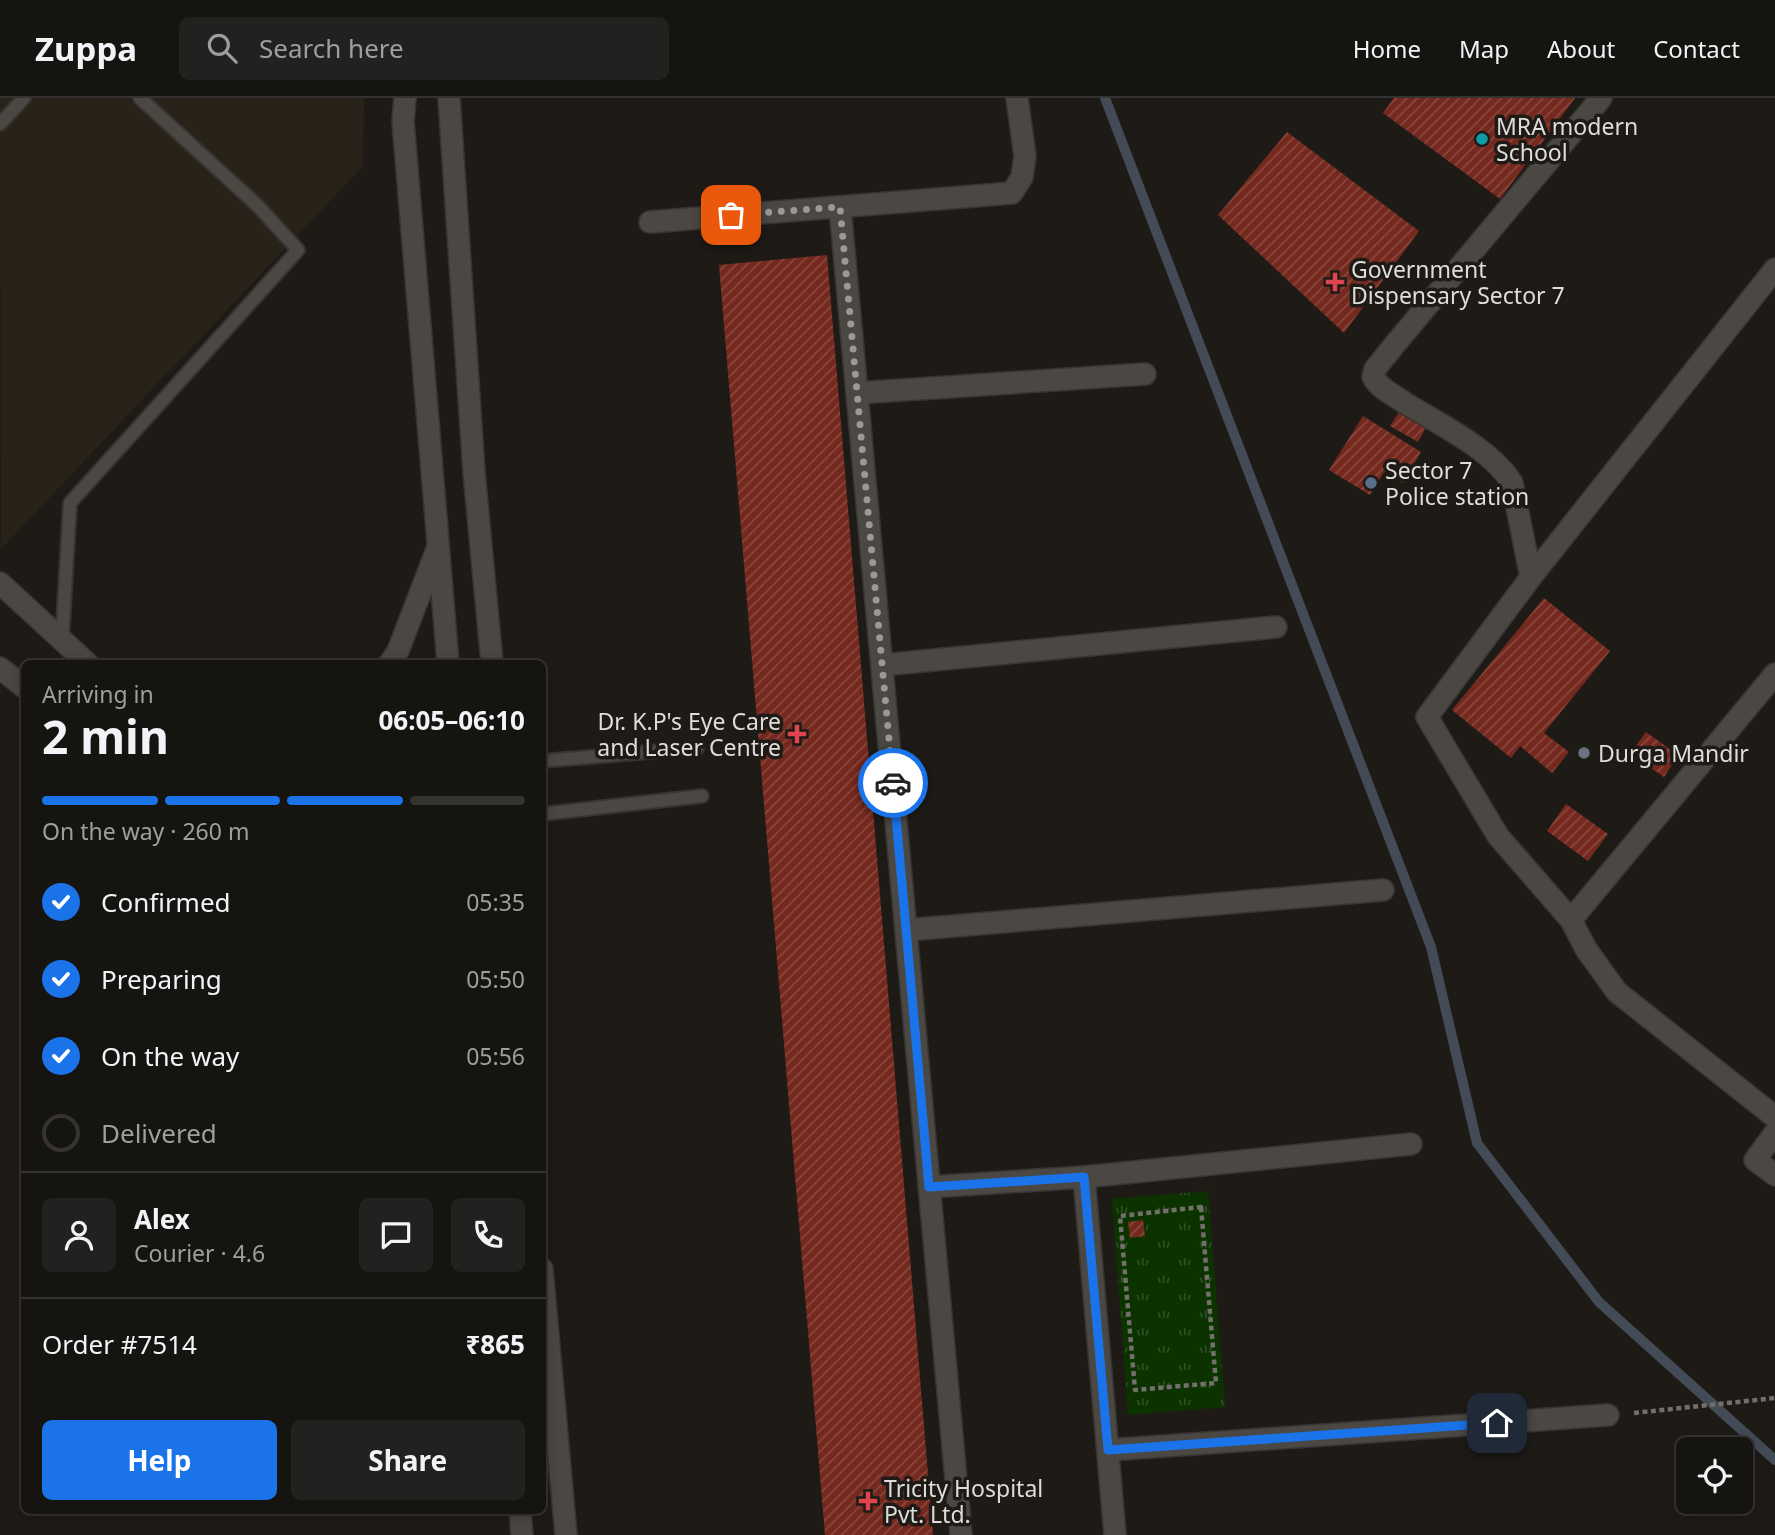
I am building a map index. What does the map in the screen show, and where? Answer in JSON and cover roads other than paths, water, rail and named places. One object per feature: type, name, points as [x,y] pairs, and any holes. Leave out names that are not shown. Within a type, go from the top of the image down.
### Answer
[{"type":"street","points":[[405,98],[403,121],[448,660]]},
{"type":"street","points":[[449,98],[473,458],[492,660]]},
{"type":"street","points":[[650,222],[1012,193],[1022,177],[1025,156],[1017,98]]},
{"type":"street","points":[[1531,577],[1512,483],[1504,471],[1467,442],[1386,390],[1373,377],[1375,369],[1396,343],[1601,98]]},
{"type":"street","points":[[840,207],[961,1535]]},
{"type":"street","points":[[1775,269],[1531,577],[1427,717],[1498,836],[1571,920],[1586,949],[1617,992],[1775,1117]]},
{"type":"street","points":[[858,393],[1145,374]]},
{"type":"street","points":[[392,660],[398,651],[437,548]]},
{"type":"street","points":[[0,583],[83,660]]},
{"type":"street","points":[[882,665],[1276,627]]},
{"type":"street","points":[[0,668],[21,685]]},
{"type":"street","points":[[1571,920],[1775,674]]},
{"type":"street","points":[[906,930],[1383,890]]},
{"type":"street","points":[[1775,1133],[1755,1160],[1775,1175]]},
{"type":"street","points":[[929,1187],[1084,1177],[1411,1144]]},
{"type":"street","points":[[1084,1177],[1115,1535]]},
{"type":"street","points":[[546,1313],[566,1535]]},
{"type":"street","points":[[1108,1450],[1608,1415]]},
{"type":"street","points":[[520,1514],[522,1535]]},
{"type":"lane","points":[[0,124],[24,98]]},
{"type":"lane","points":[[62,642],[70,502],[298,250],[258,206],[140,98]]},
{"type":"lane","points":[[546,761],[697,748]]},
{"type":"lane","points":[[546,814],[702,796]]},
{"type":"waterway","points":[[1105,98],[1431,947],[1477,1143],[1599,1302],[1775,1460]]},
{"type":"place","name":"MRA modern School","points":[[1482,139]]},
{"type":"place","name":"Government Dispensary Sector 7","points":[[1335,282]]},
{"type":"place","name":"Sector 7 Police station","points":[[1371,483]]},
{"type":"place","name":"Dr. K.P's Eye Care and Laser Centre","points":[[797,734]]},
{"type":"place","name":"Durga Mandir","points":[[1584,753]]},
{"type":"place","name":"Tricity Hospital Pvt. Ltd.","points":[[868,1501]]}]
